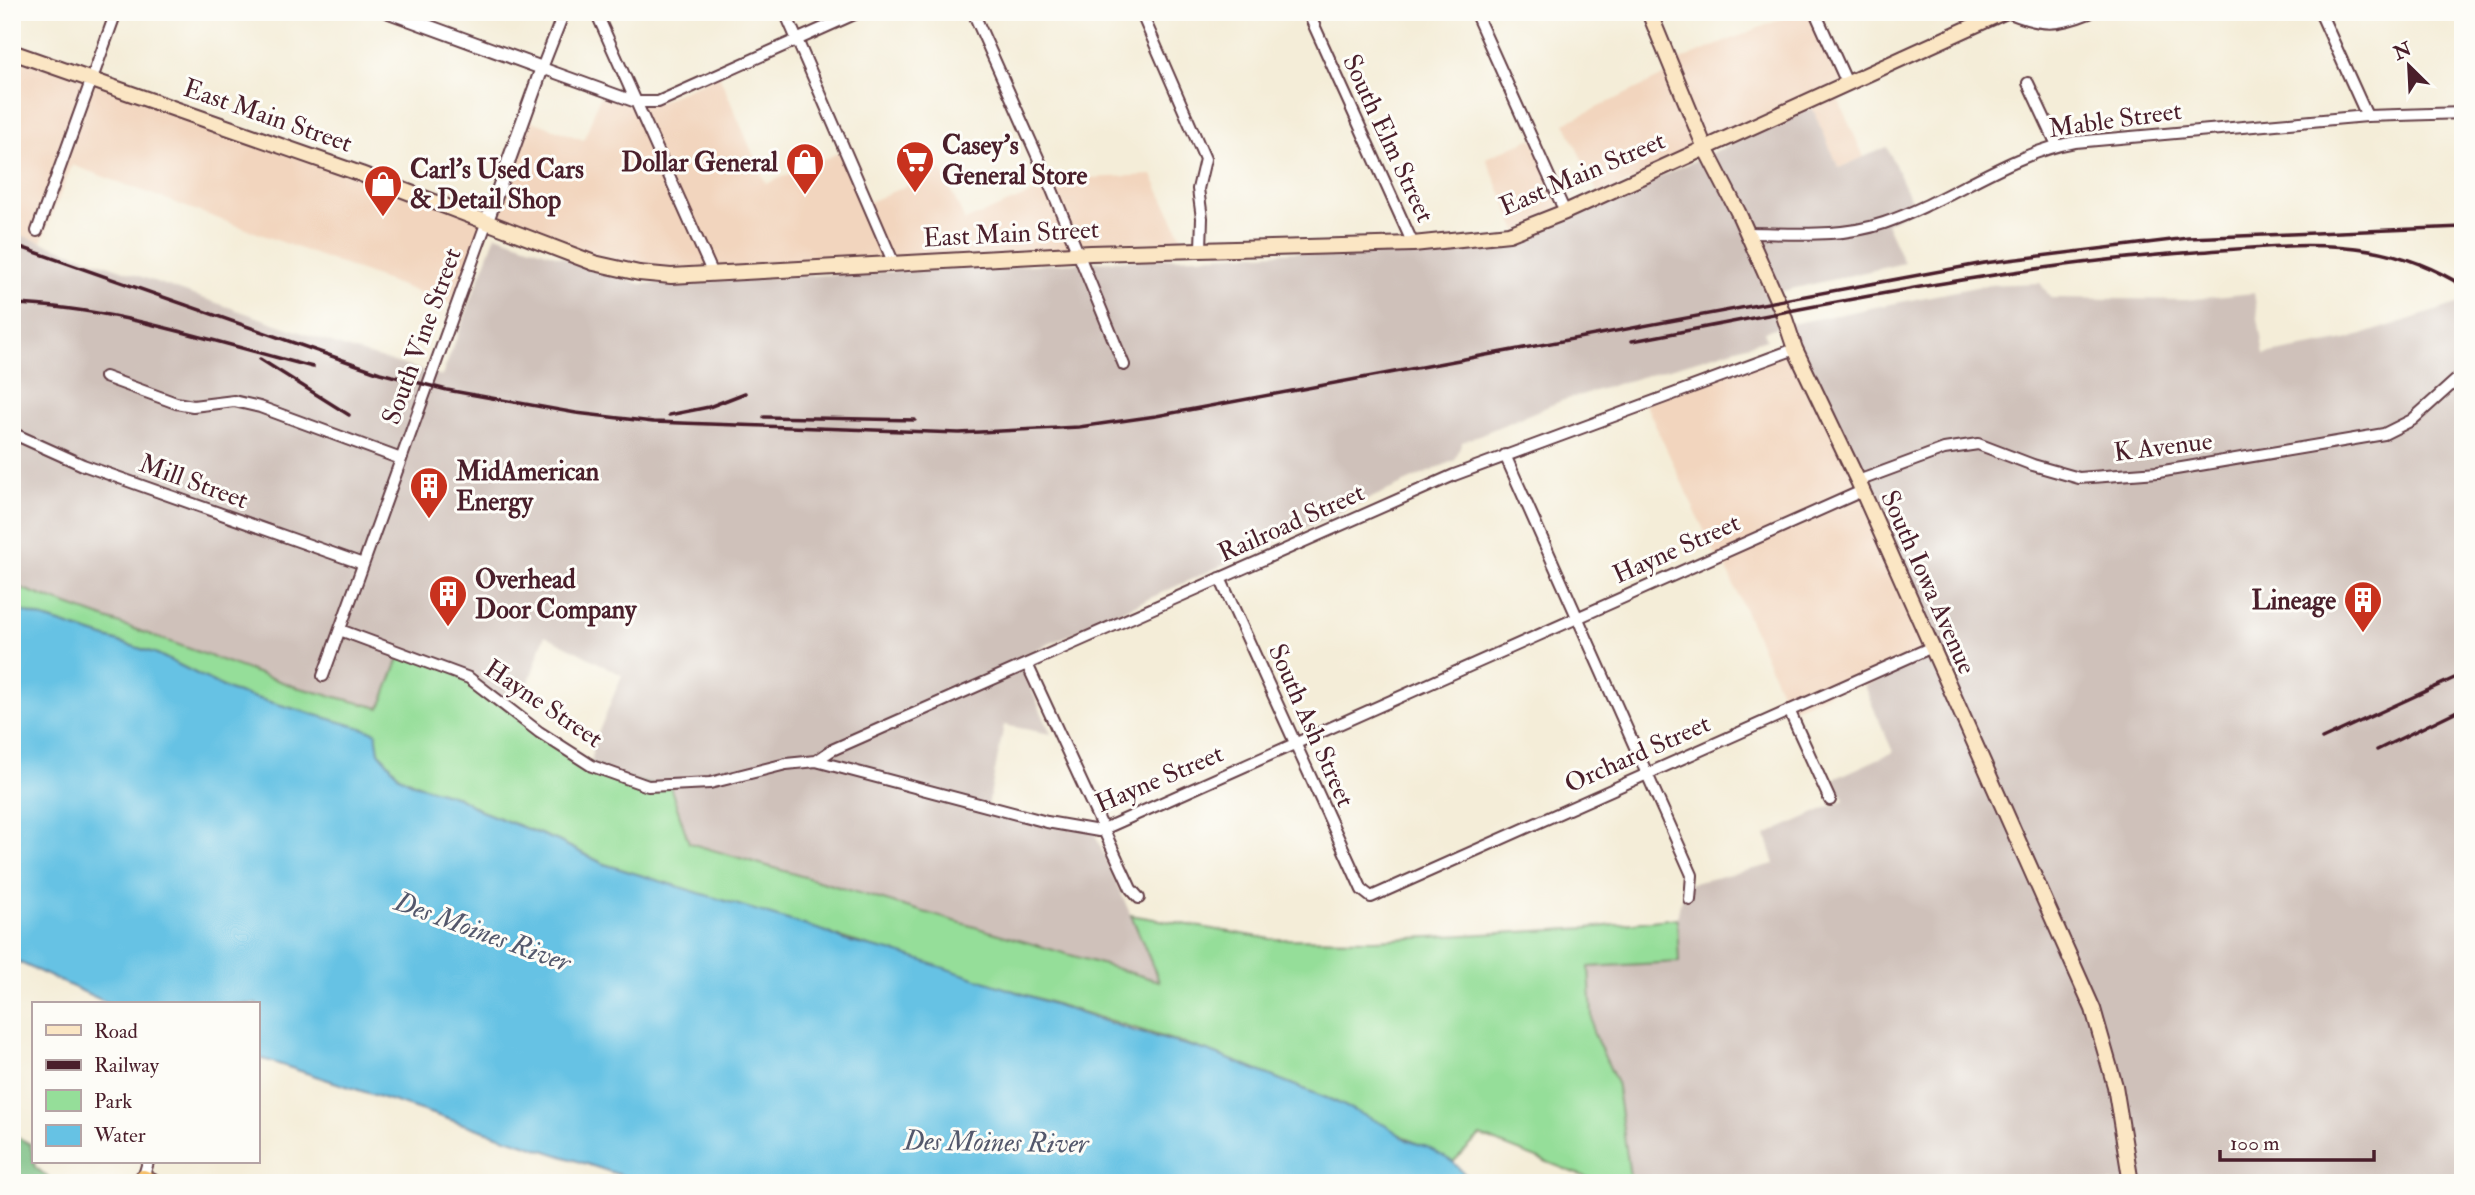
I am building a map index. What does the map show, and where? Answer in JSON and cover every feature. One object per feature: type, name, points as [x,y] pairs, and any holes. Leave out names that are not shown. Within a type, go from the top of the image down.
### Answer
[{"type":"main road","name":"South Iowa Avenue","points":[[1648,12],[1704,148],[1747,233],[1795,349],[1860,486],[2093,1009],[2115,1086],[2131,1183]]},
{"type":"main road","name":"East Main Street","points":[[12,52],[487,221],[594,263],[625,271],[671,276],[1201,248],[1413,243],[1509,234],[1565,212],[2004,12]]},
{"type":"street","points":[[37,231],[116,12]]},
{"type":"street","points":[[389,12],[636,102],[658,102],[859,12]]},
{"type":"street","name":"South Vine Street","points":[[323,676],[542,68],[565,12]]},
{"type":"street","points":[[596,12],[713,274]]},
{"type":"street","points":[[785,12],[894,264]]},
{"type":"street","points":[[973,12],[1048,180],[1076,254],[1124,365]]},
{"type":"street","points":[[1140,12],[1205,159],[1198,189],[1202,218],[1201,248]]},
{"type":"street","name":"South Elm Street","points":[[1308,12],[1413,243]]},
{"type":"street","points":[[1475,12],[1565,212]]},
{"type":"street","points":[[1815,12],[1847,83]]},
{"type":"street","points":[[2010,12],[2042,22],[2061,23],[2089,12]]},
{"type":"street","points":[[2320,12],[2367,116]]},
{"type":"street","points":[[2028,83],[2057,145]]},
{"type":"street","name":"Mable Street","points":[[1747,233],[1847,233],[1885,223],[2057,145],[2367,116],[2463,113]]},
{"type":"street","name":"Railroad Street","points":[[816,761],[832,750],[1220,578],[1505,456],[1795,349]]},
{"type":"street","name":"K Avenue","points":[[1860,486],[1944,449],[1978,444],[2033,466],[2080,478],[2158,472],[2384,434],[2412,420],[2463,374]]},
{"type":"street","points":[[105,377],[176,403],[193,406],[234,401],[260,407],[401,459]]},
{"type":"street","name":"Mill Street","points":[[12,433],[83,465],[363,564]]},
{"type":"street","points":[[1505,456],[1692,875],[1690,900]]},
{"type":"street","name":"Hayne Street","points":[[340,630],[469,678],[539,732],[592,766],[648,786],[710,783],[756,770],[816,761],[1047,822],[1103,830],[1577,617],[1860,486]]},
{"type":"street","name":"South Ash Street","points":[[1220,578],[1362,890]]},
{"type":"street","name":"Orchard Street","points":[[1362,890],[1371,897],[1932,647]]},
{"type":"street","points":[[1027,664],[1131,889],[1139,898]]},
{"type":"street","points":[[1789,710],[1830,800]]},
{"type":"shaded area","points":[[1798,12],[1815,12],[1847,83],[1834,90],[1864,157],[1839,168],[1809,101],[1599,196],[1565,123],[1674,71],[1671,64]]},
{"type":"shaded area","points":[[12,52],[487,221],[456,306],[72,165],[41,242],[12,232]]},
{"type":"shaded area","points":[[719,75],[766,184],[843,151],[867,203],[942,170],[965,221],[1050,186],[1048,180],[1152,175],[1187,249],[639,273],[487,221],[524,118],[584,140],[602,90],[658,102]]},
{"type":"shaded area","points":[[1812,107],[1839,168],[1887,147],[1915,209],[1886,223],[1904,263],[1774,293],[1786,325],[1764,331],[1767,339],[1561,401],[1462,442],[1455,460],[1018,658],[1051,734],[1004,725],[988,806],[1093,830],[1160,981],[689,842],[670,786],[648,786],[592,766],[592,748],[622,675],[545,635],[527,688],[499,701],[381,708],[296,687],[12,585],[12,232],[352,350],[442,376],[496,235],[641,284],[1519,241]]},
{"type":"shaded area","points":[[1532,138],[1565,212],[1517,231],[1486,158]]},
{"type":"shaded area","points":[[2040,283],[2051,298],[2185,300],[2254,293],[2264,355],[2346,340],[2463,302],[2463,1183],[1642,1183],[1631,1179],[1616,1081],[1593,1032],[1589,966],[1679,962],[1677,918],[1684,885],[1775,864],[1766,835],[1844,800],[1834,779],[1893,752],[1864,686],[1935,655],[1786,325],[1986,285]]},
{"type":"shaded area","points":[[1795,349],[1935,656],[1864,686],[1861,679],[1789,710],[1723,561],[1716,556],[1645,403]]},
{"type":"green space","points":[[12,585],[296,687],[380,708],[401,653],[456,671],[590,763],[615,775],[642,783],[670,786],[689,843],[1159,981],[1131,915],[1271,939],[1376,940],[1588,928],[1677,918],[1679,962],[1589,967],[1593,1032],[1616,1081],[1631,1183],[1601,1183],[1480,1136],[1453,1162],[1334,1101],[1208,1051],[604,864],[558,841],[481,811],[458,797],[428,790],[399,776],[379,752],[375,732],[231,691],[157,654],[12,608]]},
{"type":"green space","points":[[12,1134],[30,1144],[32,1164],[49,1178],[47,1183],[12,1183]]},
{"type":"water","name":"Des Moines River","points":[[12,608],[157,654],[231,691],[376,732],[379,752],[399,776],[414,784],[458,797],[481,811],[558,841],[604,864],[824,931],[846,941],[899,953],[1134,1031],[1208,1051],[1334,1101],[1387,1126],[1407,1140],[1427,1147],[1453,1162],[1472,1182],[645,1183],[259,1058],[259,1002],[106,1002],[12,959]]},
{"type":"railway","points":[[12,244],[380,373],[447,390],[576,413],[653,422],[959,433],[1079,427],[1156,416],[1984,263],[2188,238],[2463,227]]},
{"type":"railway","points":[[1632,341],[1843,301],[2054,266],[2261,247],[2327,246],[2382,252],[2442,274],[2463,286]]},
{"type":"railway","points":[[12,304],[127,319],[313,367]]},
{"type":"railway","points":[[260,359],[349,415]]},
{"type":"railway","points":[[669,415],[709,407],[745,393]]},
{"type":"railway","points":[[764,417],[915,420]]},
{"type":"railway","points":[[2322,739],[2463,674]]},
{"type":"railway","points":[[2377,750],[2463,708]]},
{"type":"place","name":"Casey's General Store","points":[[915,194]]},
{"type":"place","name":"Dollar General","points":[[805,196]]},
{"type":"place","name":"Carl's Used Cars & Detail Shop","points":[[383,218]]},
{"type":"place","name":"MidAmerican Energy","points":[[429,520]]},
{"type":"place","name":"Overhead Door Company","points":[[448,628]]},
{"type":"place","name":"Lineage","points":[[2363,634]]}]
